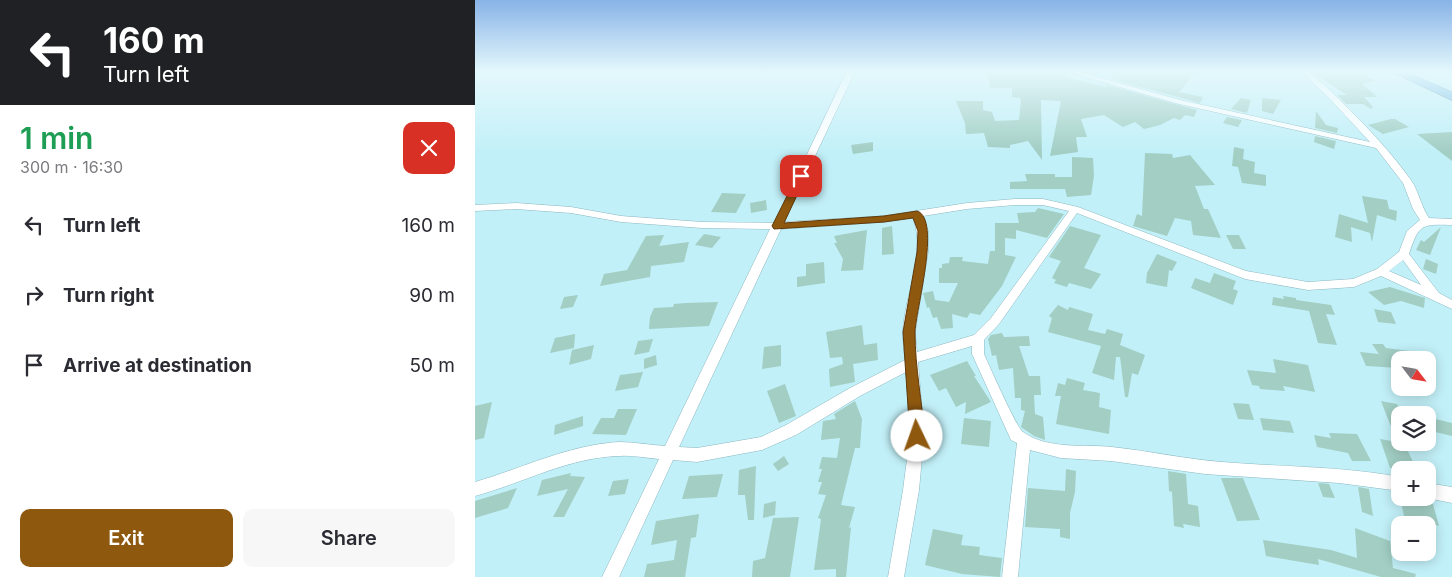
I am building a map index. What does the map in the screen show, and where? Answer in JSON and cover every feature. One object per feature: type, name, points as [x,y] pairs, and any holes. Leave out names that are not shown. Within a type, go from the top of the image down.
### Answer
[{"type":"street","points":[[610,577],[838,98]]},
{"type":"street","points":[[1164,98],[1378,146]]},
{"type":"street","points":[[1334,98],[1378,146],[1408,183],[1418,209],[1426,221]]},
{"type":"street","points":[[475,208],[516,206],[571,210],[621,219],[702,225],[777,226],[884,219],[967,206],[1043,202],[1075,209],[1211,264],[1245,275],[1308,286],[1337,286],[1381,272],[1404,254],[1411,233],[1426,221],[1452,222]]},
{"type":"street","points":[[475,489],[504,481],[546,464],[583,454],[620,449],[697,455],[762,442],[791,430],[911,361],[978,339],[995,321],[1075,209]]},
{"type":"street","points":[[896,577],[911,490],[917,436],[909,332],[923,252],[923,231],[917,214]]},
{"type":"street","points":[[1404,254],[1437,297]]},
{"type":"street","points":[[1381,272],[1452,305]]},
{"type":"street","points":[[978,339],[978,354],[1015,435],[1024,441],[1055,449],[1111,454],[1197,467],[1345,475],[1391,483]]},
{"type":"street","points":[[1010,577],[1024,441]]},
{"type":"street","points":[[1436,492],[1452,495]]},
{"type":"building","points":[[1020,98],[1154,98],[1197,110],[1194,117],[1185,115],[1180,120],[1174,118],[1160,125],[1144,129],[1135,122],[1123,127],[1104,115],[1081,119],[1087,137],[1076,137],[1078,152],[1050,156],[1061,101],[1041,100],[1042,160],[1028,141],[1010,145],[1010,148],[988,147],[984,133],[966,134],[965,123],[956,101],[983,101],[983,110],[992,112],[995,121],[1019,120]]},
{"type":"building","points":[[1181,98],[1203,98],[1200,103]]},
{"type":"building","points":[[1241,98],[1251,100],[1247,113],[1231,109]]},
{"type":"building","points":[[1262,98],[1281,100],[1273,114],[1262,111]]},
{"type":"building","points":[[1340,98],[1365,98],[1373,107],[1371,109],[1363,104],[1346,104]]},
{"type":"building","points":[[1316,111],[1326,125],[1338,128],[1337,133],[1315,128]]},
{"type":"building","points":[[1227,117],[1242,120],[1238,127],[1223,123]]},
{"type":"building","points":[[1395,119],[1409,127],[1383,134],[1368,125]]},
{"type":"building","points":[[1452,132],[1452,161],[1417,134]]},
{"type":"building","points":[[1315,136],[1336,141],[1334,149],[1314,142]]},
{"type":"building","points":[[873,142],[873,151],[853,154],[851,145]]},
{"type":"building","points":[[1234,147],[1244,149],[1243,159],[1255,162],[1254,173],[1266,175],[1266,186],[1242,183],[1238,167],[1232,166]]},
{"type":"building","points":[[1145,153],[1172,154],[1173,158],[1190,155],[1215,185],[1195,186],[1204,209],[1208,209],[1221,238],[1193,235],[1191,221],[1175,218],[1167,236],[1133,226],[1137,214],[1142,216]]},
{"type":"building","points":[[1072,157],[1093,158],[1094,176],[1091,195],[1067,197],[1065,189],[1010,189],[1010,182],[1027,181],[1025,174],[1055,174],[1055,177],[1072,177]]},
{"type":"building","points":[[722,193],[746,194],[736,213],[711,212]]},
{"type":"building","points":[[1362,196],[1387,200],[1389,209],[1397,211],[1396,221],[1377,215],[1372,242],[1370,233],[1351,227],[1352,242],[1335,237],[1339,214],[1368,223]]},
{"type":"building","points":[[766,200],[767,210],[751,213],[750,203]]},
{"type":"building","points":[[1038,208],[1064,214],[1047,238],[1016,230],[1016,239],[1005,238],[1005,255],[1016,257],[1002,286],[980,315],[970,313],[967,318],[952,314],[953,328],[941,329],[937,317],[933,318],[929,307],[927,308],[923,293],[933,291],[935,300],[949,302],[958,283],[939,283],[939,268],[942,268],[942,264],[949,263],[950,257],[963,257],[962,261],[988,264],[990,251],[995,251],[995,223],[1019,223],[1017,213],[1035,212]]},
{"type":"building","points":[[892,226],[894,254],[882,255],[882,228]]},
{"type":"building","points":[[1070,226],[1101,235],[1084,268],[1101,274],[1091,289],[1069,283],[1067,287],[1054,283],[1056,280],[1052,278],[1061,261],[1049,257]]},
{"type":"building","points":[[1441,227],[1430,255],[1416,250],[1421,240],[1424,242]]},
{"type":"building","points":[[867,230],[863,270],[841,271],[843,259],[834,243],[837,243],[834,236]]},
{"type":"building","points":[[704,234],[721,237],[712,248],[695,245]]},
{"type":"building","points":[[664,235],[659,246],[689,242],[684,262],[651,266],[650,277],[600,286],[604,274],[627,270],[646,236]]},
{"type":"building","points":[[1226,235],[1239,235],[1246,249],[1233,249]]},
{"type":"building","points":[[1157,254],[1177,262],[1172,271],[1169,270],[1167,287],[1146,283],[1147,273]]},
{"type":"building","points":[[1426,259],[1438,264],[1436,274],[1423,269]]},
{"type":"building","points":[[824,262],[825,283],[797,287],[797,277],[806,276],[806,264]]},
{"type":"building","points":[[1214,273],[1236,281],[1233,289],[1238,291],[1233,305],[1191,288],[1195,278],[1210,283]]},
{"type":"building","points":[[1390,287],[1425,298],[1424,308],[1401,301],[1384,305],[1368,292]]},
{"type":"building","points":[[578,295],[573,307],[560,309],[564,297]]},
{"type":"building","points":[[1283,296],[1296,298],[1296,300],[1331,305],[1335,315],[1326,314],[1337,345],[1318,343],[1309,311],[1272,305],[1273,297],[1284,299]]},
{"type":"building","points":[[718,302],[709,326],[649,329],[650,317],[654,308],[673,307],[674,304]]},
{"type":"building","points":[[1058,305],[1068,310],[1069,307],[1093,314],[1088,330],[1105,334],[1107,329],[1123,334],[1120,345],[1145,355],[1138,375],[1132,373],[1128,397],[1125,397],[1120,357],[1116,357],[1114,380],[1092,373],[1101,346],[1048,332],[1052,318],[1049,316]]},
{"type":"building","points":[[1374,309],[1391,312],[1396,324],[1378,322]]},
{"type":"building","points":[[862,325],[864,345],[877,343],[878,360],[853,364],[855,382],[830,387],[829,369],[843,364],[842,357],[830,358],[826,332]]},
{"type":"building","points":[[1002,333],[1004,337],[1029,336],[1030,346],[1019,346],[1029,376],[1040,376],[1041,395],[1034,395],[1035,414],[1043,417],[1045,440],[1034,436],[1021,427],[1025,411],[1021,410],[1021,398],[1015,398],[1013,368],[999,370],[996,355],[992,356],[988,339],[991,335]]},
{"type":"building","points":[[575,334],[574,348],[550,353],[555,338]]},
{"type":"building","points":[[653,339],[649,352],[634,355],[638,341]]},
{"type":"building","points":[[1372,344],[1383,344],[1386,348],[1410,351],[1391,351],[1391,368],[1366,366],[1360,352],[1379,354]]},
{"type":"building","points":[[594,345],[591,359],[569,365],[572,350]]},
{"type":"building","points":[[781,345],[781,366],[762,369],[764,347]]},
{"type":"building","points":[[656,355],[657,365],[644,369],[644,359]]},
{"type":"building","points":[[1273,359],[1308,365],[1315,392],[1283,386],[1285,391],[1260,389],[1259,386],[1252,385],[1247,370],[1276,373]]},
{"type":"building","points":[[967,361],[976,376],[974,376],[991,402],[965,414],[966,402],[956,407],[946,388],[939,391],[930,375]]},
{"type":"building","points":[[643,372],[638,387],[615,391],[620,375]]},
{"type":"building","points":[[1067,378],[1085,383],[1083,390],[1100,393],[1099,407],[1111,410],[1109,434],[1056,424],[1061,396],[1055,396],[1058,383],[1065,385]]},
{"type":"building","points":[[785,384],[796,416],[779,423],[767,391]]},
{"type":"building","points":[[855,401],[862,419],[860,448],[855,448],[841,505],[855,507],[849,528],[851,527],[846,577],[836,577],[836,569],[814,570],[821,519],[818,518],[826,495],[818,494],[822,482],[818,482],[822,469],[819,469],[822,457],[837,458],[840,438],[821,440],[823,421],[836,419],[834,414]]},
{"type":"building","points":[[1381,401],[1397,404],[1398,406],[1391,406],[1391,427]]},
{"type":"building","points":[[492,402],[484,438],[475,440],[475,406]]},
{"type":"building","points":[[1233,403],[1249,404],[1254,420],[1238,419]]},
{"type":"building","points":[[618,409],[637,409],[626,435],[592,434],[601,418],[614,418]]},
{"type":"building","points":[[583,416],[583,426],[554,435],[555,425]]},
{"type":"building","points":[[964,418],[991,421],[989,447],[961,444]]},
{"type":"building","points":[[1260,418],[1290,421],[1294,433],[1263,430]]},
{"type":"building","points":[[1436,419],[1452,423],[1452,436],[1436,432]]},
{"type":"building","points":[[1329,433],[1357,434],[1371,461],[1352,461],[1348,453],[1317,447],[1314,435],[1331,438]]},
{"type":"building","points":[[1380,439],[1391,441],[1391,451],[1408,451],[1413,461],[1391,461],[1390,468]]},
{"type":"building","points":[[784,456],[789,464],[778,471],[773,464]]},
{"type":"building","points":[[756,466],[754,520],[748,520],[745,495],[738,495],[739,470]]},
{"type":"building","points":[[1066,469],[1076,471],[1075,492],[1070,513],[1070,539],[1060,537],[1060,529],[1025,527],[1028,488],[1065,491]]},
{"type":"building","points":[[1168,471],[1186,474],[1188,504],[1198,506],[1200,527],[1183,524],[1184,528],[1174,526],[1172,492],[1169,491]]},
{"type":"building","points":[[571,473],[570,476],[585,477],[564,517],[553,517],[568,489],[537,496],[542,480]]},
{"type":"building","points":[[723,474],[717,497],[682,499],[689,476]]},
{"type":"building","points":[[1221,478],[1243,478],[1260,520],[1237,521]]},
{"type":"building","points":[[629,479],[625,494],[608,496],[613,481]]},
{"type":"building","points":[[1318,483],[1329,484],[1335,498],[1323,497]]},
{"type":"building","points":[[1358,487],[1369,489],[1373,516],[1362,512]]},
{"type":"building","points":[[517,488],[508,508],[475,518],[475,501]]},
{"type":"building","points":[[776,501],[775,515],[763,518],[764,504]]},
{"type":"building","points":[[1402,506],[1434,506],[1439,526],[1436,525],[1436,516],[1404,516]]},
{"type":"building","points":[[699,514],[696,537],[691,538],[685,577],[644,577],[647,564],[674,560],[677,540],[651,545],[656,521]]},
{"type":"building","points":[[799,517],[790,577],[752,577],[753,561],[765,558],[773,518]]},
{"type":"building","points":[[1355,528],[1390,541],[1393,568],[1416,574],[1415,577],[1381,577],[1318,559],[1319,565],[1266,556],[1263,540],[1331,550],[1357,558]]},
{"type":"building","points":[[933,529],[963,535],[961,545],[980,547],[979,555],[1002,558],[1000,577],[962,574],[925,565]]},
{"type":"route","points":[[801,176],[777,226],[828,224],[917,214],[923,231],[923,252],[909,332],[917,436]]}]
